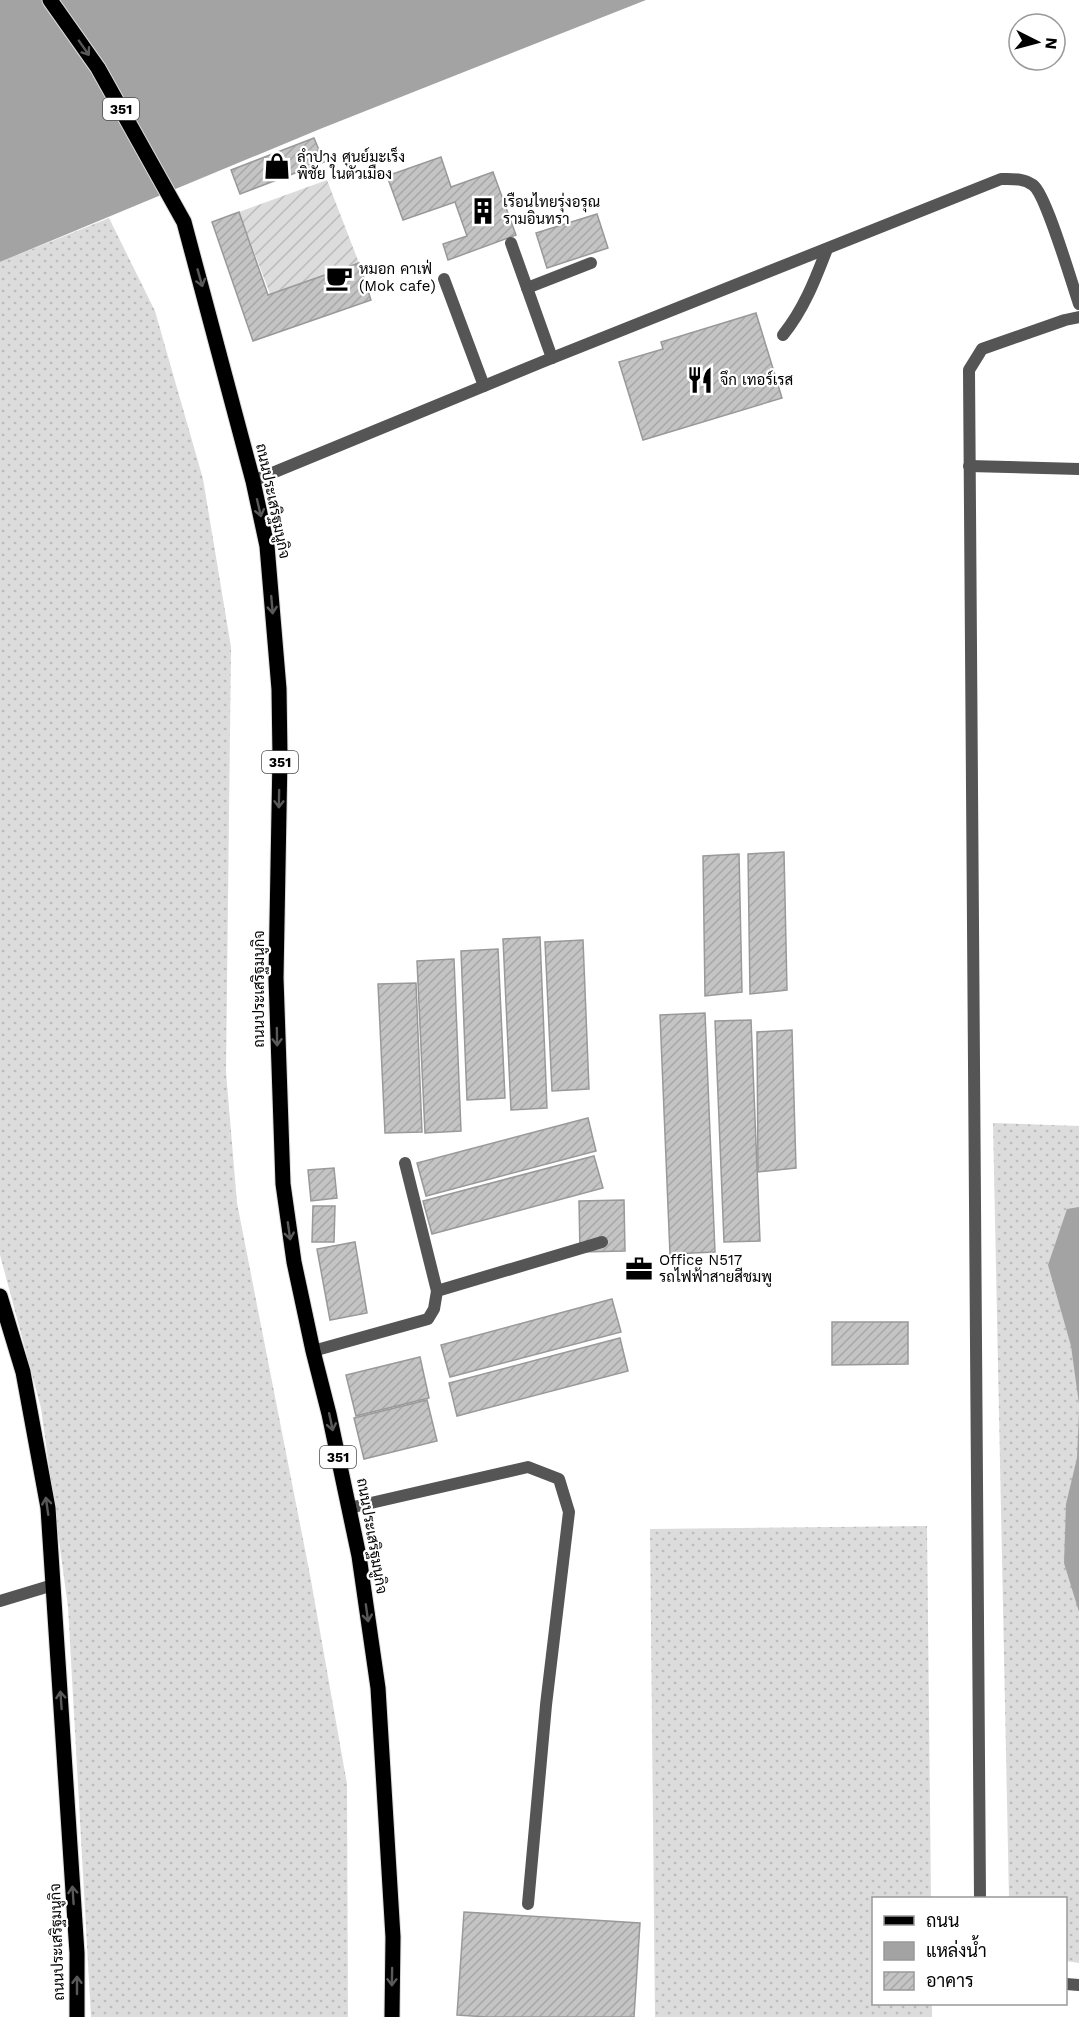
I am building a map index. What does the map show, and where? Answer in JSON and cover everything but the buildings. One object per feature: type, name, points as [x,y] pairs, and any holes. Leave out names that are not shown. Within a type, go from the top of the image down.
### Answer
[{"type":"main road","name":"ถนนประเสริฐมนูกิจ","points":[[50,0],[98,68],[184,222],[267,546],[279,689],[276,978],[283,1184],[294,1262],[359,1556],[378,1688],[393,1937],[392,2017]]},
{"type":"main road","name":"ถนนประเสริฐมนูกิจ","points":[[0,1296],[23,1372],[48,1508],[77,1953],[77,2017]]},
{"type":"street","points":[[252,481],[552,358],[1001,179],[1020,179],[1035,186],[1048,214],[1079,304]]},
{"type":"street","points":[[511,243],[552,358]]},
{"type":"street","points":[[783,335],[811,290],[827,249]]},
{"type":"street","points":[[527,288],[591,263]]},
{"type":"street","points":[[444,279],[484,386]]},
{"type":"street","points":[[980,1897],[969,370],[982,349],[1079,317]]},
{"type":"street","points":[[969,466],[1079,469]]},
{"type":"street","points":[[313,1351],[428,1319],[434,1309],[437,1291],[405,1163]]},
{"type":"street","points":[[437,1291],[602,1242]]},
{"type":"street","points":[[349,1508],[528,1467],[559,1479],[569,1512],[546,1705],[528,1904]]},
{"type":"street","points":[[0,1601],[53,1585]]},
{"type":"shaded area","points":[[327,180],[359,263],[270,294],[239,212]]},
{"type":"shaded area","points":[[109,218],[155,311],[203,479],[231,647],[226,1072],[237,1203],[310,1575],[347,1784],[348,2017],[91,2017],[68,1607],[41,1408],[0,1255],[0,262]]},
{"type":"shaded area","points":[[993,1123],[1079,1126],[1079,1963],[1067,1961],[1067,1897],[1009,1897]]},
{"type":"shaded area","points":[[927,1526],[931,1897],[872,1897],[872,2005],[932,2005],[932,2017],[655,2017],[650,1529]]},
{"type":"water","points":[[0,0],[646,0],[320,129],[0,262]]},
{"type":"water","points":[[1079,1207],[1079,1404],[1071,1346],[1048,1265],[1067,1209]]},
{"type":"water","points":[[1079,1410],[1079,1612],[1064,1563],[1066,1504],[1077,1458]]},
{"type":"place","name":"ลำปาง ศูนย์มะเร็ง พิชัย ในตัวเมือง","points":[[277,166]]},
{"type":"place","name":"เรือนไทยรุ่งอรุณ รามอินทรา","points":[[483,211]]},
{"type":"place","name":"หมอก คาเฟ่ (Mok cafe)","points":[[339,278]]},
{"type":"place","name":"จึก เทอร์เรส","points":[[700,380]]},
{"type":"place","name":"Office N517 รถไฟฟ้าสายสีชมพู","points":[[639,1269]]}]
